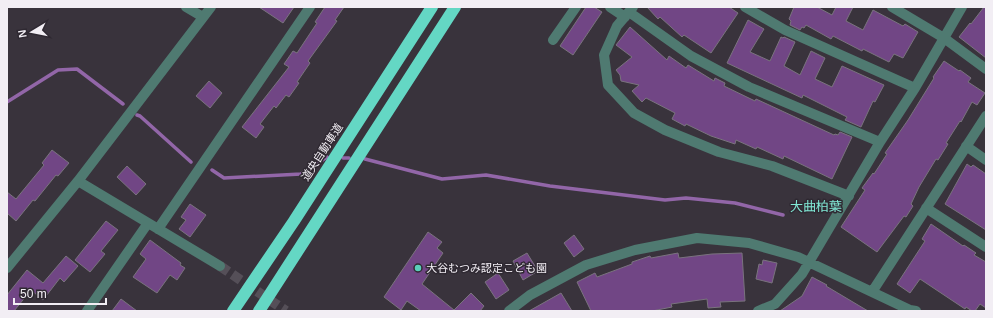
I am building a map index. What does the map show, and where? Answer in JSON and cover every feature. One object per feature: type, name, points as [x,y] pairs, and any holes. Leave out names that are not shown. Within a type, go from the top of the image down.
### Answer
[{"type":"highway","name":"道央自動車道","points":[[233,311],[294,221],[432,7]]},
{"type":"highway","points":[[259,311],[455,7]]},
{"type":"street","points":[[186,7],[203,17]]},
{"type":"street","points":[[7,268],[78,181],[211,7]]},
{"type":"street","points":[[158,229],[310,7]]},
{"type":"street","points":[[553,40],[576,7]]},
{"type":"street","points":[[610,7],[629,12],[691,56],[749,87],[880,142]]},
{"type":"street","points":[[745,7],[785,30],[915,88]]},
{"type":"street","points":[[892,7],[944,38],[986,70]]},
{"type":"street","points":[[758,311],[775,304],[802,274],[880,142],[915,88],[962,7]]},
{"type":"street","points":[[629,12],[617,26],[604,55],[608,85],[634,113],[665,130],[718,152],[772,166],[849,196]]},
{"type":"street","points":[[872,292],[986,116]]},
{"type":"street","points":[[966,146],[986,160]]},
{"type":"street","points":[[78,181],[220,266]]},
{"type":"street","points":[[926,208],[986,247]]},
{"type":"street","points":[[87,311],[148,224]]},
{"type":"street","points":[[509,311],[530,295],[586,265],[636,250],[697,238],[749,243],[809,262],[912,311]]},
{"type":"building","points":[[259,7],[294,7],[283,23]]},
{"type":"building","points":[[325,7],[344,7],[335,20],[337,21],[308,61],[310,63],[297,82],[299,83],[289,97],[286,95],[276,108],[274,106],[260,124],[264,127],[256,138],[242,127],[289,67],[284,64],[293,51],[297,53],[317,23],[315,22]]},
{"type":"building","points":[[586,7],[594,7],[602,12],[573,55],[560,46]]},
{"type":"building","points":[[647,7],[729,7],[738,13],[711,53],[684,35],[682,37],[660,17],[658,19]]},
{"type":"building","points":[[794,7],[817,7],[832,15],[836,7],[853,7],[846,21],[863,30],[873,10],[903,26],[905,24],[918,32],[903,58],[894,54],[889,62],[863,49],[862,51],[833,36],[831,39],[806,25],[800,30],[790,25],[791,21],[789,19]]},
{"type":"building","points":[[984,7],[986,7],[986,58],[959,37]]},
{"type":"building","points":[[748,20],[764,29],[750,52],[770,61],[781,37],[784,37],[795,42],[784,66],[800,75],[811,51],[825,58],[815,79],[832,87],[842,66],[884,85],[875,102],[873,101],[861,127],[845,120],[847,117],[803,95],[802,98],[727,63]]},
{"type":"building","points":[[630,27],[667,60],[669,56],[686,68],[688,65],[714,81],[715,78],[725,83],[724,86],[755,101],[756,99],[834,135],[838,135],[840,132],[852,137],[832,179],[784,156],[783,159],[757,147],[756,149],[736,140],[735,144],[711,136],[686,124],[685,126],[672,119],[675,113],[646,98],[642,102],[632,91],[639,85],[621,81],[620,75],[616,70],[632,57],[616,45]]},
{"type":"building","points":[[944,61],[971,78],[968,82],[985,93],[977,105],[972,102],[961,122],[960,121],[946,143],[948,144],[938,160],[936,159],[919,187],[911,204],[913,206],[906,217],[904,216],[877,252],[841,227],[865,190],[862,188],[873,173],[874,174],[887,154],[885,153],[908,120]]},
{"type":"building","points":[[209,81],[222,93],[210,108],[196,96]]},
{"type":"building","points":[[52,150],[69,163],[58,176],[56,175],[35,201],[33,200],[16,221],[7,213],[7,192],[16,199],[44,165],[42,163]]},
{"type":"building","points":[[967,164],[971,167],[973,165],[986,174],[986,230],[945,204]]},
{"type":"building","points":[[127,166],[146,184],[136,195],[117,177]]},
{"type":"building","points":[[190,204],[206,215],[190,237],[179,229],[186,220],[181,217]]},
{"type":"building","points":[[106,221],[118,230],[101,251],[105,254],[90,272],[75,260]]},
{"type":"building","points":[[931,224],[976,253],[974,255],[986,262],[986,308],[980,304],[975,311],[972,311],[966,307],[965,309],[920,279],[910,293],[897,284],[925,241],[922,239]]},
{"type":"building","name":"大谷むつみ認定こども園","points":[[428,232],[442,242],[437,248],[443,253],[422,284],[454,310],[471,293],[484,306],[480,311],[421,311],[407,301],[401,310],[384,297]]},
{"type":"building","points":[[574,235],[584,249],[574,257],[564,243]]},
{"type":"building","points":[[150,240],[181,263],[180,265],[185,268],[177,280],[170,275],[157,293],[133,277],[146,259],[140,254]]},
{"type":"building","points":[[527,253],[538,271],[523,280],[513,261]]},
{"type":"building","points":[[678,253],[679,258],[712,254],[742,253],[745,301],[720,302],[721,307],[708,308],[707,299],[671,304],[672,307],[652,311],[591,311],[577,282],[595,273],[597,277],[650,256],[651,258]]},
{"type":"building","points":[[66,256],[78,266],[64,282],[60,278],[43,300],[31,290],[14,311],[7,311],[7,295],[27,270],[43,283]]},
{"type":"building","points":[[763,260],[777,263],[772,283],[756,279],[759,264],[762,265]]},
{"type":"building","points":[[498,273],[509,290],[496,299],[485,282]]},
{"type":"building","points":[[812,277],[868,311],[780,311],[802,296]]},
{"type":"building","points":[[561,293],[572,311],[529,311]]},
{"type":"building","points":[[121,299],[137,311],[112,311]]},
{"type":"waterway","points":[[7,102],[58,70],[77,69],[123,104]]},
{"type":"waterway","points":[[137,115],[140,116],[191,162]]},
{"type":"waterway","points":[[212,170],[224,178],[301,174],[327,157]]},
{"type":"waterway","points":[[343,158],[349,158]]},
{"type":"waterway","points":[[365,159],[442,179],[486,175],[550,186],[665,200],[686,198],[735,203],[783,215]]},
{"type":"tunnel","points":[[220,266],[286,311]]},
{"type":"place","name":"大谷むつみ認定こども園","points":[[418,268]]},
{"type":"district","name":"大曲柏葉","points":[[816,206]]}]
